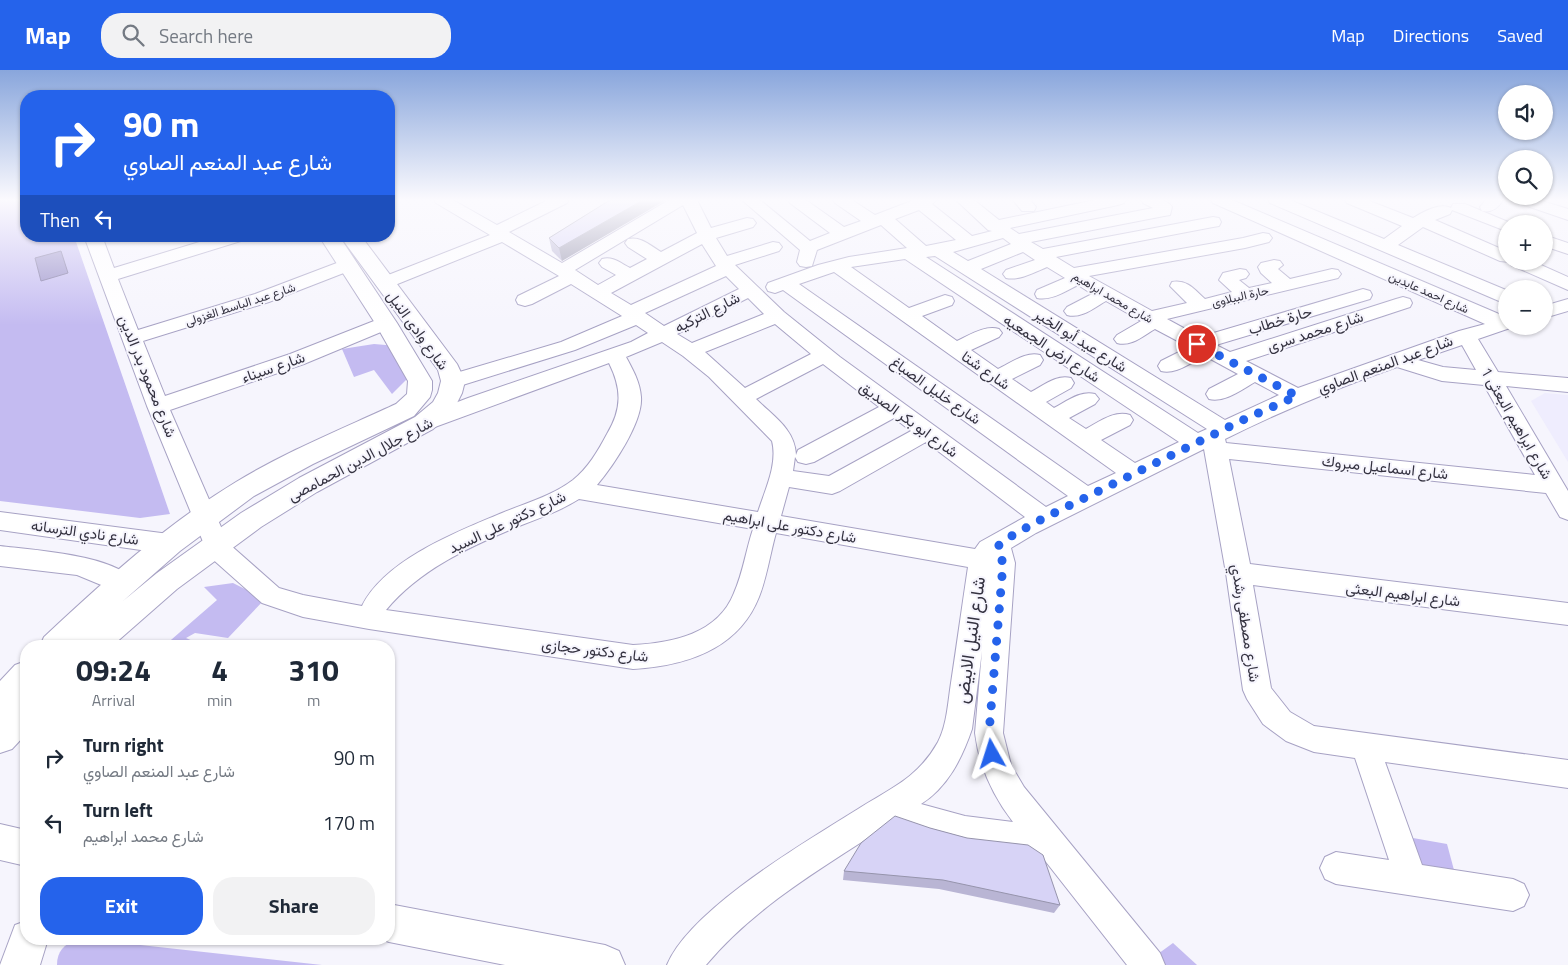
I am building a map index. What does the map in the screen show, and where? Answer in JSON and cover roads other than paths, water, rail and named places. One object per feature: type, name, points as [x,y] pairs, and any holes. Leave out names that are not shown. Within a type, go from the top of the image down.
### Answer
[{"type":"main road","name":"شارع وادى النيل","points":[[333,242],[386,323],[420,381],[421,390],[416,400],[415,416],[443,407],[450,393],[453,381],[441,357],[354,242]]},
{"type":"main road","points":[[412,368],[441,357]]},
{"type":"main road","name":"شارع جلال الدين الحمامصى","points":[[62,640],[123,584],[205,515],[256,483],[337,456],[415,416]]},
{"type":"main road","name":"شارع جلال الدين الحمامصى","points":[[98,640],[167,581],[337,456]]},
{"type":"main road","points":[[0,702],[20,681]]},
{"type":"main road","points":[[0,738],[20,717]]},
{"type":"main road","points":[[0,842],[20,847]]},
{"type":"main road","points":[[395,924],[605,965]]},
{"type":"main road","points":[[20,965],[26,945]]},
{"type":"street","name":"شارع محمود بدر الدين","points":[[95,242],[158,406],[205,515]]},
{"type":"street","points":[[107,273],[197,242]]},
{"type":"street","points":[[107,273],[217,242]]},
{"type":"street","points":[[384,283],[481,242]]},
{"type":"street","points":[[512,242],[598,292],[690,351],[742,398],[775,430],[783,441],[806,456],[838,483]]},
{"type":"street","points":[[525,300],[620,242]]},
{"type":"street","points":[[598,292],[693,242]]},
{"type":"street","name":"شارع ابو بكر الصديق","points":[[710,242],[725,265],[777,316],[894,408],[1044,518]]},
{"type":"street","points":[[800,242],[808,248]]},
{"type":"street","points":[[808,248],[823,242]]},
{"type":"street","points":[[909,242],[923,252]]},
{"type":"street","name":"شارع التركيه","points":[[664,334],[753,292],[837,266],[873,258],[923,252],[968,242],[1021,243]]},
{"type":"street","points":[[967,268],[1024,242]]},
{"type":"street","points":[[1021,243],[1027,242]]},
{"type":"street","points":[[1021,243],[1032,242]]},
{"type":"street","points":[[1044,294],[1075,276],[1249,242]]},
{"type":"street","name":"شارع احمد عابدين","points":[[1316,242],[1498,320]]},
{"type":"street","points":[[1376,242],[1386,246],[1440,249],[1488,260]]},
{"type":"street","points":[[1386,246],[1391,242]]},
{"type":"street","points":[[1434,242],[1440,249],[1488,260]]},
{"type":"street","points":[[634,243],[660,259]]},
{"type":"street","points":[[1012,274],[1021,243]]},
{"type":"street","name":"شارع محمد ابراهيم","points":[[1021,243],[1151,319],[1297,396]]},
{"type":"street","points":[[532,254],[548,244]]},
{"type":"street","points":[[453,381],[568,346],[635,315],[725,265],[774,247]]},
{"type":"street","points":[[808,248],[806,263],[815,273]]},
{"type":"street","name":"شارع عيد أبو الخير","points":[[923,252],[967,268],[1213,439]]},
{"type":"street","name":"شارع ارض الجمعيه","points":[[923,252],[1213,439]]},
{"type":"street","points":[[1488,260],[1498,281]]},
{"type":"street","points":[[608,263],[629,276]]},
{"type":"street","name":"شارع عبد الباسط الغزولى","points":[[132,338],[262,298],[348,265]]},
{"type":"street","points":[[1274,265],[1267,267],[1267,269],[1286,285]]},
{"type":"street","name":"شارع شتا","points":[[837,266],[1134,474]]},
{"type":"street","points":[[1537,270],[1568,284]]},
{"type":"street","points":[[1527,280],[1544,273]]},
{"type":"street","points":[[1240,274],[1229,277],[1228,280],[1246,295]]},
{"type":"street","name":"حارة الببلاوى","points":[[1124,339],[1151,319],[1332,274]]},
{"type":"street","name":"شارع خليل الصباغ","points":[[785,283],[1086,497]]},
{"type":"street","points":[[1179,286],[1202,306]]},
{"type":"street","points":[[1074,311],[1106,294]]},
{"type":"street","name":"حارة خطاب","points":[[1168,366],[1201,346],[1363,295]]},
{"type":"street","name":"شارع محمد سرى","points":[[1227,360],[1403,303]]},
{"type":"street","points":[[915,320],[951,305]]},
{"type":"street","points":[[1553,309],[1568,305]]},
{"type":"street","points":[[690,351],[777,316]]},
{"type":"street","name":"شارع سيناء","points":[[158,406],[297,359],[386,323]]},
{"type":"street","name":"شارع عبد المنعم الصاوي","points":[[994,556],[1013,535],[1044,518],[1134,474],[1213,439],[1297,396],[1498,325]]},
{"type":"street","points":[[956,349],[992,333]]},
{"type":"street","name":"شارع جلال الدين الحمامصى","points":[[415,416],[475,402],[615,355],[664,334]]},
{"type":"street","name":"شارع ابراهيم البعثى 1","points":[[1466,335],[1568,511]]},
{"type":"street","name":"شارع دكتور على السيد","points":[[368,618],[378,601],[393,585],[417,566],[488,530],[557,501],[576,490],[590,478],[601,464],[628,417],[631,393],[629,382],[615,355]]},
{"type":"street","points":[[742,398],[825,355]]},
{"type":"street","points":[[998,378],[1033,360]]},
{"type":"street","points":[[1395,360],[1442,374],[1568,385]]},
{"type":"street","points":[[1216,394],[1254,374]]},
{"type":"street","points":[[1030,401],[1064,383]]},
{"type":"street","points":[[1054,417],[1088,399]]},
{"type":"street","points":[[806,456],[894,408]]},
{"type":"street","points":[[1085,439],[1122,420]]},
{"type":"street","points":[[780,477],[825,486],[838,483],[927,432]]},
{"type":"street","name":"شارع اسماعيل مبروك","points":[[1213,439],[1553,484]]},
{"type":"street","name":"شارع مصطفى رشدي","points":[[1213,439],[1239,573],[1257,690],[1263,703],[1285,725],[1299,734],[1314,739],[1568,774]]},
{"type":"street","name":"شارع دكتور حجازى","points":[[205,515],[216,546],[271,596],[303,606],[368,618],[633,657],[662,657],[689,649],[714,636],[733,618],[745,598],[780,477],[784,452],[783,441]]},
{"type":"street","name":"شارع دكتور على ابراهيم","points":[[576,490],[767,522],[994,556]]},
{"type":"street","name":"شارع نادي الترسانه","points":[[0,521],[169,544]]},
{"type":"street","points":[[0,556],[77,565],[104,574],[123,584]]},
{"type":"street","name":"شارع النيل الابيض","points":[[684,965],[719,925],[744,903],[888,807],[923,786],[937,772],[950,751],[958,729],[994,556]]},
{"type":"street","name":"شارع النيل الابيض","points":[[994,556],[989,733],[999,774],[1013,797],[1148,965]]},
{"type":"street","name":"شارع ابراهيم البعثى","points":[[1239,573],[1568,614]]},
{"type":"street","points":[[1365,746],[1411,879]]},
{"type":"street","points":[[888,807],[925,822],[965,833],[1005,838],[1045,838]]},
{"type":"street","points":[[1336,868],[1513,895]]}]
